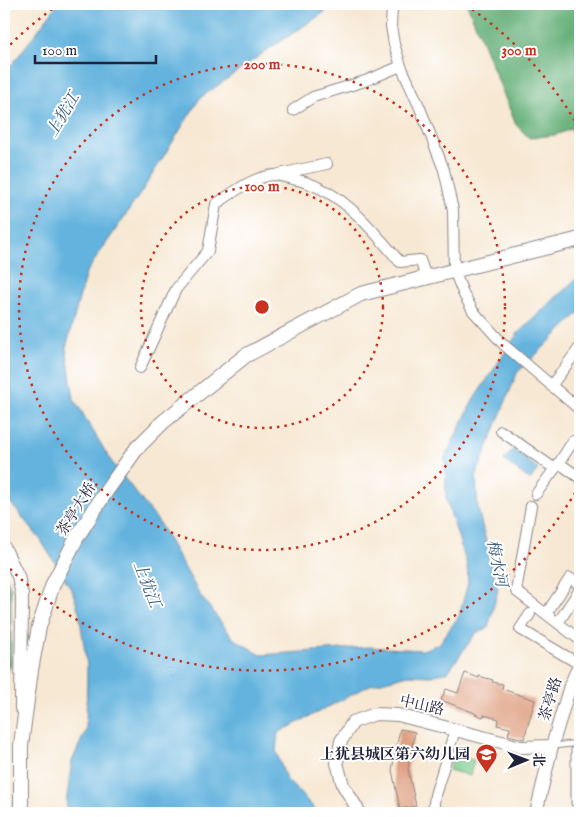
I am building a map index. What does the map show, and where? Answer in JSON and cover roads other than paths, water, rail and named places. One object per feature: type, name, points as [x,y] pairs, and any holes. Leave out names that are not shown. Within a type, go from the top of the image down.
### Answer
[{"type":"main road","name":"茶亭大桥","points":[[22,813],[21,745],[31,670],[39,627],[54,584],[77,537],[105,493],[138,448],[163,422],[245,356],[361,294],[580,239]]},
{"type":"street","points":[[394,4],[391,26],[394,44],[401,66],[420,108],[444,170],[454,210],[454,270],[463,293],[473,311],[503,344],[577,407],[580,394]]},
{"type":"street","points":[[293,110],[313,97],[365,81],[401,66]]},
{"type":"street","points":[[140,368],[176,289],[208,251],[216,204],[247,183],[274,175],[327,164]]},
{"type":"street","points":[[274,175],[302,180],[332,194],[367,223],[400,262],[420,260],[426,277]]},
{"type":"street","points":[[551,386],[580,347]]},
{"type":"street","points":[[501,432],[580,478]]},
{"type":"street","points":[[536,494],[573,441]]},
{"type":"street","points":[[531,506],[516,591],[580,640]]},
{"type":"street","points":[[4,547],[18,576],[22,595],[21,745]]},
{"type":"street","points":[[546,614],[570,578],[580,587],[558,623]]},
{"type":"street","points":[[530,614],[520,630],[578,666]]},
{"type":"street","name":"茶亭路","points":[[536,813],[552,746],[578,666]]},
{"type":"street","name":"中山路","points":[[360,813],[343,785],[337,763],[341,741],[353,722],[375,714],[398,715],[521,747],[552,746]]},
{"type":"street","points":[[433,813],[435,795],[455,730]]},
{"type":"lane","points":[[552,746],[580,744]]},
{"type":"lane","points":[[574,803],[574,749],[580,744]]},
{"type":"water","name":"上犹江","points":[[58,4],[337,4],[200,98],[142,191],[86,273],[66,348],[74,399],[111,461],[158,521],[200,595],[234,639],[261,655],[368,647],[422,650],[439,644],[459,616],[468,583],[467,565],[446,499],[445,458],[472,402],[518,333],[580,275],[580,312],[517,373],[476,476],[478,509],[498,590],[488,628],[476,633],[448,672],[431,676],[408,675],[370,685],[278,733],[276,751],[286,779],[319,813],[66,813],[72,761],[86,730],[87,666],[79,612],[72,590],[40,539],[4,495],[4,75]]},
{"type":"water","points":[[513,449],[538,469],[530,480],[504,460]]},
{"type":"place","name":"上犹县城区第六幼儿园","points":[[486,773]]},
{"type":"water label","name":"梅水河","points":[[498,563]]}]
